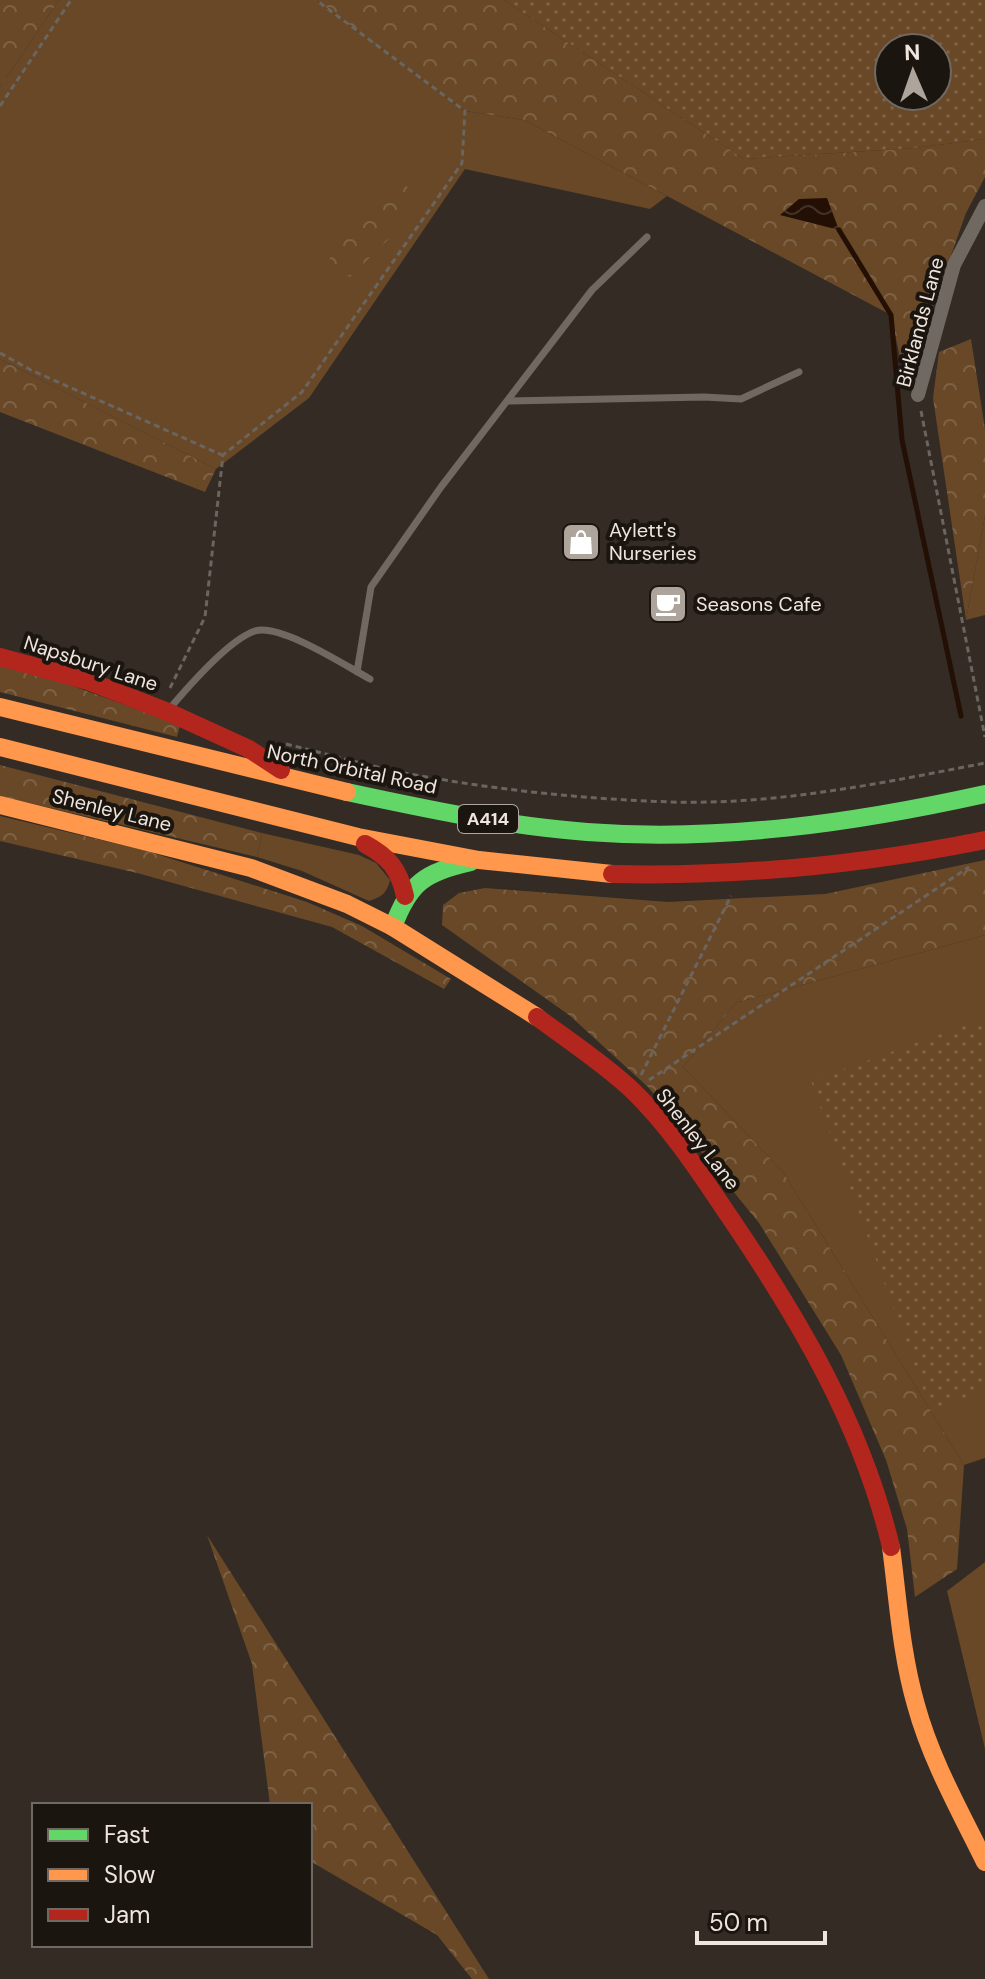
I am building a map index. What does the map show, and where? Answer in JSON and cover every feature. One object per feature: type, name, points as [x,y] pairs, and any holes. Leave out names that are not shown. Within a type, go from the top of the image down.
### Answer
[{"type":"main road","name":"Napsbury Lane","points":[[0,657],[88,681],[163,710],[249,749],[299,782]]},
{"type":"main road","name":"North Orbital Road","points":[[0,707],[299,782],[460,815],[588,832],[674,834],[768,830],[841,822],[985,794]]},
{"type":"main road","name":"A414","points":[[0,747],[347,834],[480,860],[649,875],[741,874],[849,864],[985,840]]},
{"type":"main road","name":"Shenley Lane","points":[[0,805],[251,868],[347,904],[393,927],[538,1018],[633,1091],[688,1155],[770,1277],[836,1391],[872,1478],[885,1523],[891,1548],[901,1639],[916,1706],[936,1761],[985,1862]]},
{"type":"main road","points":[[347,834],[395,864],[405,896]]},
{"type":"main road","points":[[393,927],[405,896],[441,869],[480,860]]},
{"type":"street","name":"Birklands Lane","points":[[918,395],[954,265],[985,206]]},
{"type":"lane","points":[[357,672],[371,587],[441,487],[592,290],[647,237]]},
{"type":"lane","points":[[509,401],[741,399],[799,372]]},
{"type":"lane","points":[[163,710],[227,649],[255,631],[278,632],[370,679]]},
{"type":"path","points":[[0,106],[71,0]]},
{"type":"path","points":[[163,710],[205,617],[223,455],[302,392],[462,163],[465,111],[316,0]]},
{"type":"path","points":[[0,353],[31,370],[223,455]]},
{"type":"path","name":"Birklands Lane","points":[[918,395],[985,737]]},
{"type":"path","points":[[287,745],[409,774],[523,792],[673,802],[831,792],[985,763]]},
{"type":"path","points":[[633,1091],[969,866]]},
{"type":"path","points":[[633,1091],[741,874]]},
{"type":"green space","points":[[0,0],[59,0],[0,87]]},
{"type":"green space","points":[[59,0],[316,0],[465,111],[524,120],[667,196],[650,209],[465,169],[309,398],[216,469],[0,359],[0,87]]},
{"type":"green space","points":[[316,0],[504,0],[744,159],[914,148],[985,139],[985,177],[966,213],[930,315],[917,371],[903,372],[891,315],[524,120],[465,111]]},
{"type":"green space","points":[[504,0],[985,0],[985,139],[914,148],[744,159]]},
{"type":"green space","points":[[406,186],[418,196],[409,219],[350,277],[329,263],[339,232],[355,212]]},
{"type":"green space","points":[[971,339],[985,429],[985,516],[966,620],[933,398],[939,352]]},
{"type":"green space","points":[[0,359],[216,469],[205,492],[0,412]]},
{"type":"green space","points":[[985,516],[985,615],[966,620]]},
{"type":"green space","points":[[0,664],[40,674],[180,725],[177,737],[0,692]]},
{"type":"green space","points":[[0,765],[262,833],[257,857],[0,796]]},
{"type":"green space","points":[[0,816],[147,851],[307,902],[362,926],[451,979],[444,989],[332,927],[137,873],[0,841]]},
{"type":"green space","points":[[262,833],[359,855],[376,863],[390,880],[387,888],[381,896],[369,901],[302,871],[257,857]]},
{"type":"green space","points":[[985,860],[985,935],[736,1003],[683,1067],[783,1172],[964,1465],[957,1569],[915,1597],[907,1529],[886,1460],[841,1355],[759,1223],[648,1087],[569,1015],[442,925],[443,905],[459,893],[485,888],[668,902],[825,894]]},
{"type":"green space","points":[[985,935],[985,1458],[964,1465],[783,1172],[683,1067],[736,1003]]},
{"type":"green space","points":[[985,1018],[985,1391],[931,1411],[811,1081]]},
{"type":"green space","points":[[207,1535],[489,1979],[472,1979],[437,1935],[312,1862],[312,1803],[270,1803],[252,1664]]},
{"type":"green space","points":[[985,1562],[985,1749],[947,1591]]},
{"type":"water","points":[[827,198],[839,230],[780,215],[799,199]]},
{"type":"waterway","points":[[839,230],[891,315],[902,440],[961,716]]},
{"type":"traffic: fast","points":[[347,792],[526,826],[637,834],[787,828],[886,814],[985,794]]},
{"type":"traffic: fast","points":[[393,927],[406,899],[421,882],[441,870],[471,862]]},
{"type":"traffic: slow","points":[[0,707],[347,792]]},
{"type":"traffic: slow","points":[[0,747],[358,837],[479,860],[612,874]]},
{"type":"traffic: slow","points":[[0,805],[251,868],[347,904],[393,927],[537,1017]]},
{"type":"traffic: slow","points":[[891,1547],[903,1646],[916,1705],[938,1765],[985,1862]]},
{"type":"traffic: jam","points":[[0,657],[88,681],[168,712]]},
{"type":"traffic: jam","points":[[168,712],[249,749],[281,770]]},
{"type":"traffic: jam","points":[[612,874],[799,868],[985,840]]},
{"type":"traffic: jam","points":[[365,844],[392,865],[405,896]]},
{"type":"traffic: jam","points":[[537,1017],[611,1072],[647,1105],[684,1151],[729,1216],[780,1294],[825,1374],[863,1458],[891,1547]]},
{"type":"place","name":"Aylett's Nurseries","points":[[581,542]]},
{"type":"place","name":"Seasons Cafe","points":[[668,604]]}]
